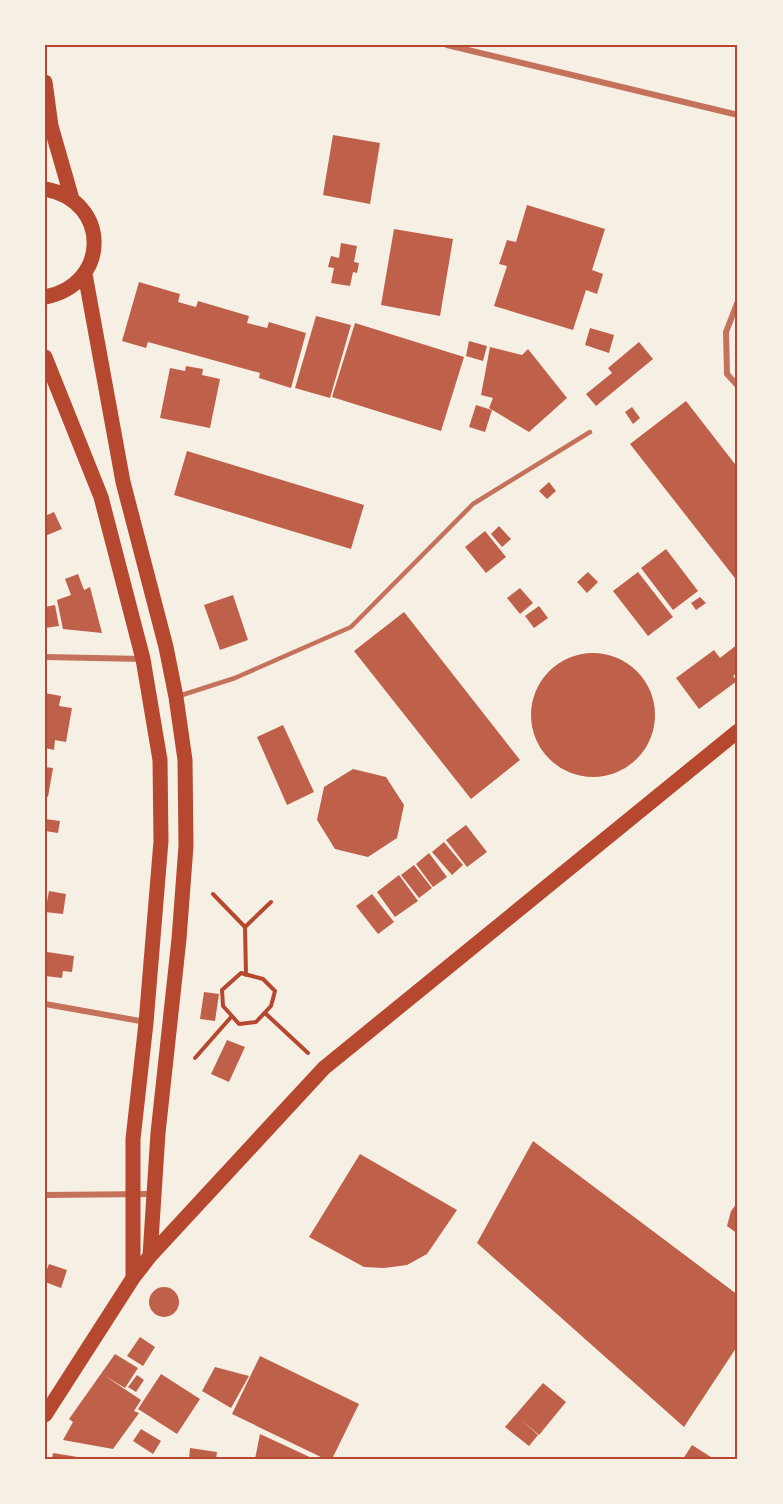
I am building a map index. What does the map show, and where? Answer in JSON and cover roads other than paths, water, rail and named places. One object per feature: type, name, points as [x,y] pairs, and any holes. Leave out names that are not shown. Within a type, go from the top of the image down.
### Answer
[{"type":"main road","points":[[45,82],[51,126],[72,199]]},
{"type":"main road","points":[[45,189],[57,191],[72,199],[84,211],[92,226],[95,242],[92,259],[85,274],[74,286],[59,294],[45,297]]},
{"type":"main road","points":[[85,274],[123,482],[166,647],[185,760],[186,846],[179,939],[153,1194],[150,1256]]},
{"type":"main road","points":[[45,357],[100,497],[143,659],[160,760],[161,841],[146,1023],[133,1139],[133,1278]]},
{"type":"main road","points":[[45,1415],[133,1278],[150,1256],[324,1068],[738,731]]},
{"type":"street","points":[[447,45],[738,115]]},
{"type":"street","points":[[738,301],[726,333],[728,374],[738,386]]},
{"type":"street","points":[[45,657],[143,659]]},
{"type":"street","points":[[45,1004],[146,1023]]},
{"type":"street","points":[[45,1195],[153,1194]]},
{"type":"lane","points":[[176,697],[235,678],[351,627],[472,504],[590,432]]}]
